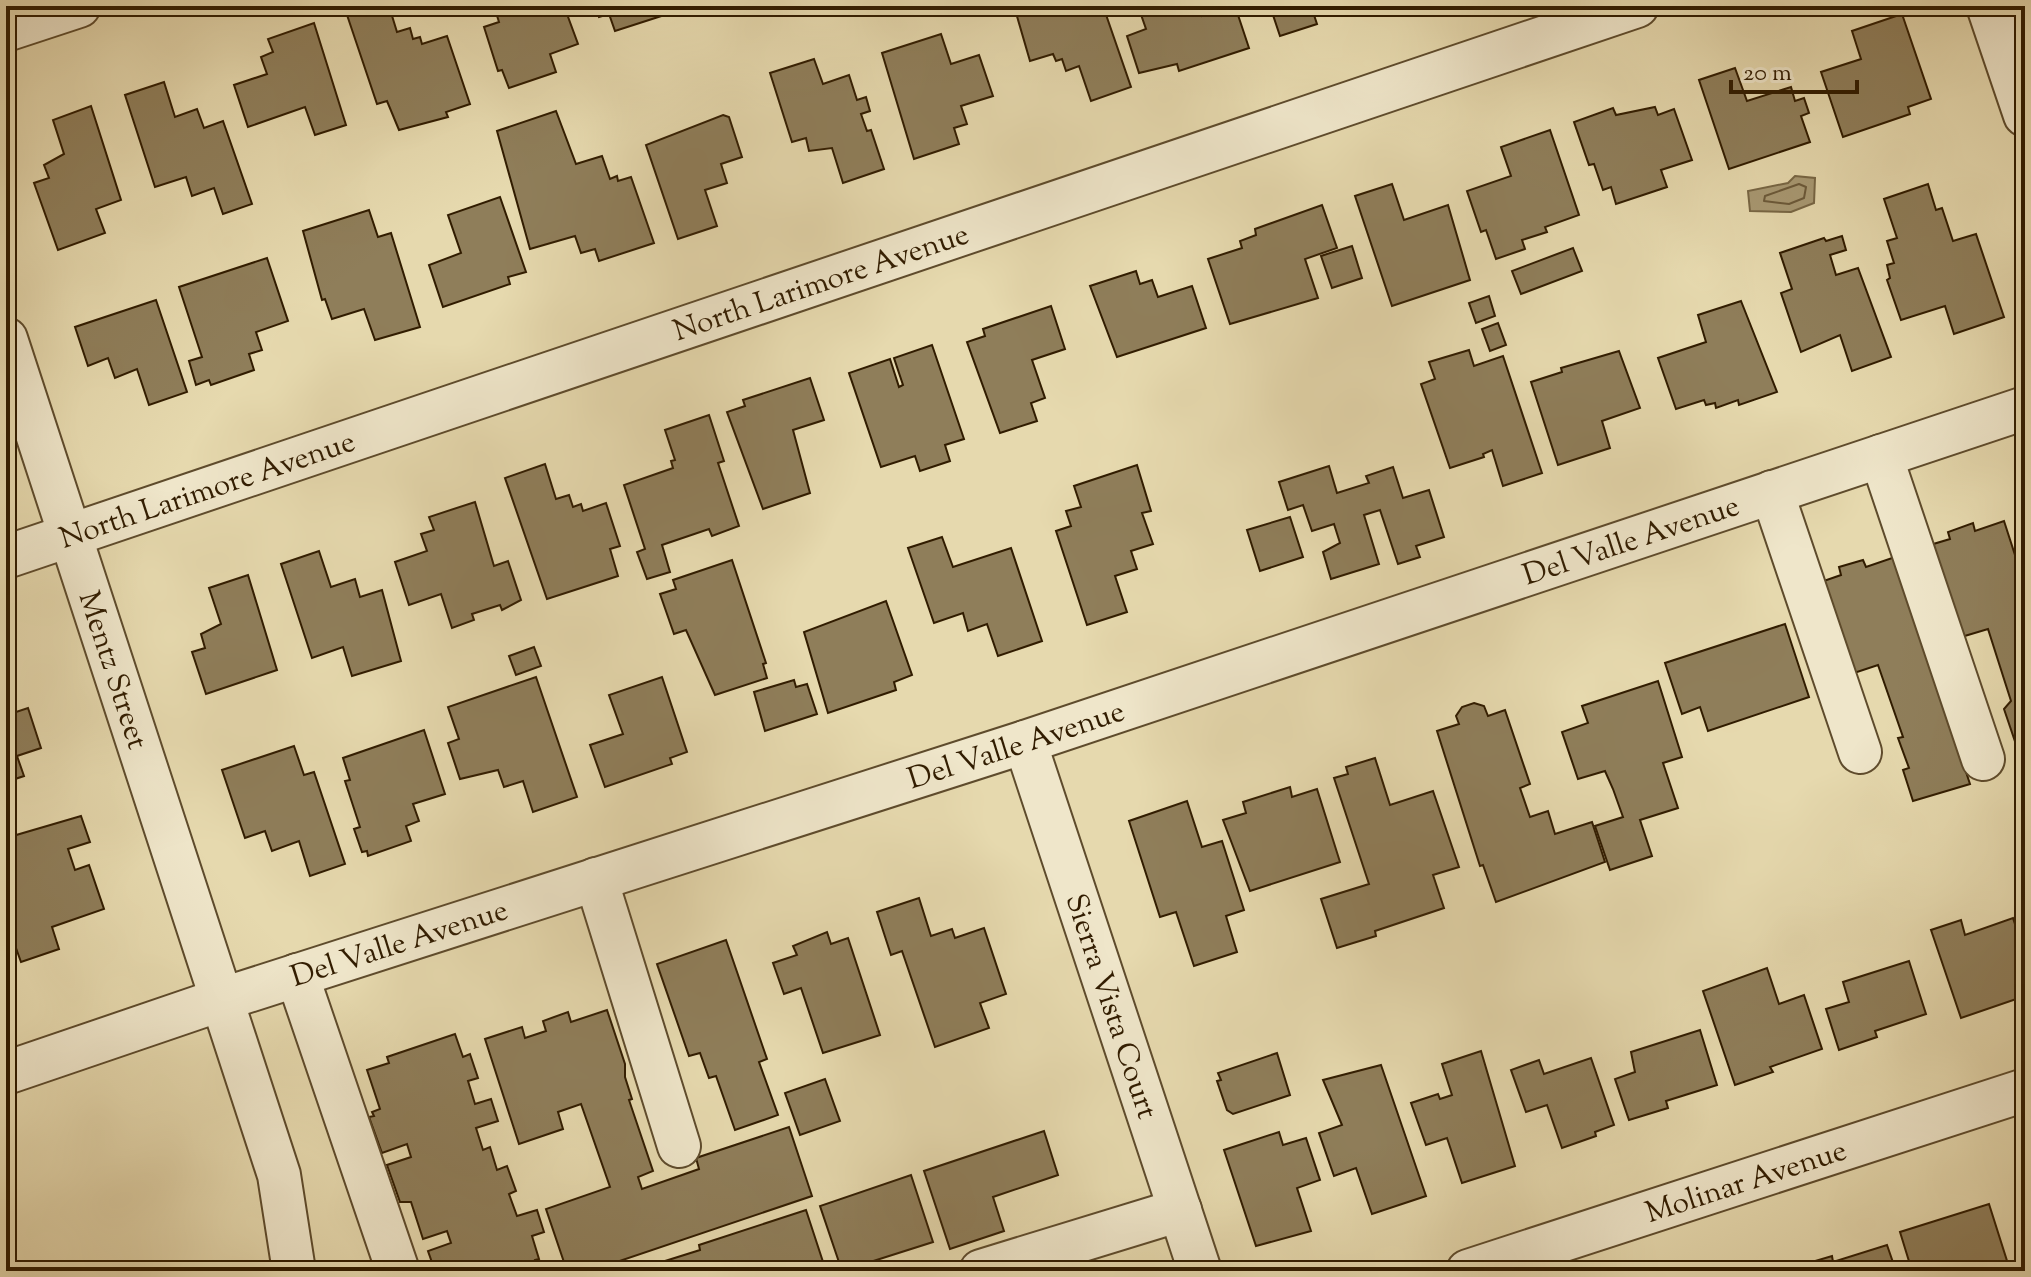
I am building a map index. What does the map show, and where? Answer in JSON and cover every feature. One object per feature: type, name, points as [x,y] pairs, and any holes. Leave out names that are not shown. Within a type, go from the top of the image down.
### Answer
[{"type":"street","points":[[6,30],[79,6]]},
{"type":"street","name":"North Larimore Avenue","points":[[6,557],[1637,6]]},
{"type":"street","points":[[1988,6],[2025,115]]},
{"type":"street","name":"Mentz Street","points":[[6,339],[279,1175],[294,1271]]},
{"type":"street","name":"Del Valle Avenue","points":[[6,1073],[220,1000],[1025,742],[2025,408]]},
{"type":"street","points":[[1881,456],[1983,759]]},
{"type":"street","points":[[1772,492],[1860,752]]},
{"type":"street","name":"Sierra Vista Court","points":[[1025,742],[1200,1271]]},
{"type":"street","points":[[596,879],[679,1146]]},
{"type":"street","points":[[297,975],[398,1271]]},
{"type":"street","name":"Molinar Avenue","points":[[1468,1271],[2025,1090]]},
{"type":"street","points":[[981,1271],[1180,1210]]},
{"type":"water","points":[[1795,176],[1815,178],[1814,203],[1791,212],[1750,211],[1748,191],[1788,183]]},
{"type":"building","points":[[389,6],[397,32],[410,28],[413,39],[420,37],[422,44],[447,36],[470,104],[446,112],[448,117],[399,130],[387,101],[377,104],[345,9]]},
{"type":"building","points":[[494,6],[564,6],[578,44],[550,54],[556,72],[509,88],[502,70],[498,71],[484,27],[499,22]]},
{"type":"building","points":[[596,6],[682,6],[683,9],[615,31],[609,14],[599,17]]},
{"type":"building","points":[[1014,6],[1103,6],[1131,87],[1091,101],[1079,66],[1066,71],[1062,59],[1056,61],[1053,54],[1030,61]]},
{"type":"building","points":[[1138,6],[1199,6],[1202,16],[1235,6],[1249,48],[1179,71],[1177,64],[1139,73],[1127,36],[1146,29]]},
{"type":"building","points":[[1270,6],[1311,6],[1317,24],[1280,36]]},
{"type":"building","points":[[1902,14],[1931,99],[1908,107],[1910,114],[1843,137],[1821,72],[1861,59],[1852,31]]},
{"type":"building","points":[[314,23],[346,125],[315,135],[305,107],[248,127],[234,85],[267,74],[261,57],[273,52],[268,39]]},
{"type":"building","points":[[941,34],[951,64],[979,55],[993,96],[961,106],[967,124],[954,128],[959,144],[914,159],[882,53]]},
{"type":"building","points":[[814,59],[823,84],[849,75],[857,100],[866,97],[870,111],[861,114],[867,131],[871,130],[884,169],[843,183],[832,148],[809,151],[806,138],[792,142],[770,73]]},
{"type":"building","points":[[1735,68],[1747,101],[1791,87],[1795,101],[1804,98],[1809,113],[1801,116],[1810,142],[1729,169],[1699,80]]},
{"type":"building","points":[[164,82],[175,117],[197,109],[204,128],[223,121],[252,204],[223,214],[214,188],[192,196],[186,177],[155,187],[125,95]]},
{"type":"building","points":[[91,106],[121,200],[96,209],[105,233],[58,250],[34,183],[49,178],[44,165],[64,154],[53,120]]},
{"type":"building","points":[[1655,107],[1658,115],[1674,109],[1692,160],[1661,170],[1667,187],[1616,204],[1611,187],[1603,190],[1594,164],[1589,165],[1574,122],[1613,108],[1616,115]]},
{"type":"building","points":[[556,111],[576,164],[602,156],[610,179],[617,176],[618,181],[631,177],[654,243],[599,261],[595,249],[581,253],[575,236],[530,249],[497,131]]},
{"type":"building","points":[[723,115],[729,117],[742,157],[721,164],[727,183],[705,190],[717,226],[678,239],[646,145]]},
{"type":"building","points":[[1550,130],[1579,215],[1545,227],[1547,232],[1522,240],[1525,249],[1496,259],[1486,230],[1481,232],[1467,191],[1511,176],[1501,147]]},
{"type":"building","points":[[1392,184],[1404,220],[1448,205],[1470,280],[1392,306],[1355,196]]},
{"type":"building","points":[[1928,184],[1936,210],[1942,208],[1953,241],[1976,234],[2004,317],[1954,334],[1945,306],[1901,320],[1887,280],[1890,278],[1887,265],[1894,263],[1887,241],[1897,238],[1884,199]]},
{"type":"building","points":[[500,197],[526,272],[508,277],[510,284],[443,307],[429,265],[461,253],[448,215]]},
{"type":"building","points":[[1322,205],[1337,248],[1305,259],[1318,298],[1230,324],[1208,259],[1242,248],[1240,241],[1256,235],[1255,229]]},
{"type":"building","points":[[369,210],[378,237],[391,233],[420,327],[375,340],[364,309],[332,319],[325,299],[322,300],[303,231]]},
{"type":"building","points":[[1842,236],[1846,250],[1830,255],[1836,275],[1858,268],[1891,357],[1852,371],[1840,335],[1801,352],[1781,293],[1792,289],[1780,253],[1824,238],[1826,241]]},
{"type":"building","points":[[1352,246],[1362,278],[1332,288],[1321,256]]},
{"type":"building","points":[[1573,248],[1582,271],[1521,294],[1512,271]]},
{"type":"building","points":[[267,258],[288,321],[256,332],[262,350],[249,354],[254,370],[211,385],[209,380],[196,385],[189,361],[202,357],[179,287]]},
{"type":"building","points":[[1136,271],[1140,284],[1152,280],[1158,297],[1192,286],[1206,328],[1117,357],[1090,286]]},
{"type":"building","points":[[1489,296],[1495,316],[1476,323],[1469,303]]},
{"type":"building","points":[[156,300],[187,392],[149,405],[137,369],[115,378],[108,358],[88,366],[75,327]]},
{"type":"building","points":[[1741,301],[1777,392],[1739,405],[1738,400],[1716,408],[1715,403],[1706,405],[1704,400],[1676,409],[1658,358],[1706,342],[1698,315]]},
{"type":"building","points":[[1051,306],[1065,349],[1032,360],[1045,398],[1031,403],[1037,421],[1000,433],[967,342],[985,336],[983,329]]},
{"type":"building","points":[[1498,323],[1506,345],[1490,351],[1482,329]]},
{"type":"building","points":[[932,345],[964,439],[945,445],[950,461],[920,471],[915,456],[881,467],[849,373],[890,359],[899,387],[903,385],[894,358]]},
{"type":"building","points":[[1469,350],[1474,366],[1503,356],[1542,473],[1503,486],[1492,450],[1483,454],[1484,457],[1450,468],[1421,384],[1435,379],[1429,362]]},
{"type":"building","points":[[1619,351],[1640,408],[1602,421],[1610,448],[1558,465],[1531,382],[1562,372],[1561,368]]},
{"type":"building","points":[[810,378],[824,420],[793,430],[810,493],[763,509],[727,412],[745,406],[743,400]]},
{"type":"building","points":[[709,415],[724,461],[718,463],[739,526],[712,536],[709,529],[662,545],[670,572],[647,579],[637,552],[645,549],[624,485],[673,468],[671,461],[675,460],[665,430]]},
{"type":"building","points":[[545,464],[556,499],[569,495],[573,507],[581,504],[583,511],[606,503],[620,546],[610,549],[618,576],[547,599],[505,478]]},
{"type":"building","points":[[1137,465],[1151,511],[1142,513],[1153,544],[1131,551],[1137,569],[1115,576],[1127,612],[1087,625],[1056,531],[1071,526],[1066,511],[1081,507],[1074,486]]},
{"type":"building","points":[[1329,466],[1337,493],[1369,483],[1366,476],[1393,467],[1403,498],[1429,490],[1444,537],[1416,546],[1420,557],[1398,564],[1380,510],[1364,515],[1379,564],[1331,579],[1323,552],[1340,543],[1334,524],[1312,531],[1303,505],[1288,510],[1279,482]]},
{"type":"building","points":[[475,502],[494,566],[508,561],[521,600],[502,610],[500,605],[472,614],[474,620],[452,628],[441,594],[409,605],[395,562],[427,551],[421,534],[434,530],[429,517]]},
{"type":"building","points":[[1290,517],[1303,557],[1260,571],[1247,530]]},
{"type":"building","points":[[2004,521],[2025,586],[2023,765],[2004,709],[2011,701],[1988,629],[1958,638],[1920,548],[1950,539],[1948,532],[1973,523],[1975,531]]},
{"type":"building","points":[[942,537],[953,567],[1011,548],[1042,641],[998,656],[987,624],[968,631],[963,613],[934,623],[908,548]]},
{"type":"building","points":[[319,551],[331,587],[355,579],[360,597],[382,590],[401,661],[352,676],[343,647],[312,658],[281,564]]},
{"type":"building","points":[[1895,557],[1970,784],[1913,801],[1903,770],[1909,768],[1898,738],[1903,737],[1878,665],[1848,675],[1812,585],[1841,575],[1839,567],[1863,560],[1866,567]]},
{"type":"building","points":[[732,560],[766,663],[763,664],[767,678],[715,695],[686,630],[674,634],[660,594],[676,589],[673,580]]},
{"type":"building","points":[[248,575],[277,670],[206,694],[192,652],[205,648],[201,634],[221,624],[209,588]]},
{"type":"building","points":[[886,601],[912,675],[894,682],[896,690],[828,713],[804,632]]},
{"type":"building","points":[[1785,624],[1809,697],[1708,731],[1700,707],[1682,714],[1665,663]]},
{"type":"building","points":[[534,647],[541,666],[516,675],[509,656]]},
{"type":"building","points":[[536,677],[577,797],[533,812],[523,781],[504,787],[498,770],[460,779],[448,743],[459,739],[448,707]]},
{"type":"building","points":[[662,677],[687,752],[670,758],[672,764],[605,787],[590,745],[623,734],[609,695]]},
{"type":"building","points":[[794,680],[796,687],[807,684],[817,714],[765,731],[754,692]]},
{"type":"building","points":[[1658,681],[1682,757],[1663,763],[1678,808],[1640,820],[1652,856],[1610,870],[1595,826],[1623,817],[1605,771],[1578,779],[1562,732],[1588,723],[1582,706]]},
{"type":"building","points":[[1474,703],[1484,706],[1488,716],[1505,710],[1530,784],[1520,788],[1530,817],[1548,811],[1555,834],[1592,822],[1605,862],[1496,902],[1483,865],[1480,866],[1437,731],[1459,724],[1456,716],[1462,707]]},
{"type":"building","points":[[28,708],[41,748],[17,756],[24,776],[6,782],[6,712],[7,715]]},
{"type":"building","points":[[424,730],[445,794],[413,804],[419,821],[406,826],[411,841],[368,856],[367,851],[362,852],[354,829],[360,827],[345,781],[350,780],[343,758]]},
{"type":"building","points":[[294,746],[304,775],[314,772],[345,864],[310,876],[299,841],[272,851],[265,831],[245,838],[222,770]]},
{"type":"building","points":[[1375,758],[1390,805],[1433,791],[1459,867],[1433,875],[1444,908],[1375,931],[1376,936],[1337,948],[1321,899],[1369,884],[1334,778],[1348,774],[1346,767]]},
{"type":"building","points":[[1290,787],[1292,797],[1317,789],[1340,862],[1250,891],[1223,820],[1246,813],[1243,802]]},
{"type":"building","points":[[1187,801],[1202,847],[1222,841],[1244,910],[1226,916],[1237,952],[1194,966],[1176,912],[1160,917],[1129,821]]},
{"type":"building","points":[[81,816],[90,842],[68,849],[75,870],[89,865],[104,909],[52,927],[59,949],[21,962],[7,923],[11,922],[6,908],[6,863],[13,860],[6,838]]},
{"type":"building","points":[[919,898],[931,936],[952,929],[955,938],[984,928],[1006,994],[980,1003],[989,1028],[935,1047],[902,951],[891,955],[877,912]]},
{"type":"building","points":[[2013,918],[2025,955],[2025,996],[1961,1018],[1931,930],[1961,920],[1965,935]]},
{"type":"building","points":[[827,932],[831,944],[848,938],[880,1035],[823,1053],[801,988],[784,994],[773,963],[797,955],[793,946]]},
{"type":"building","points":[[726,940],[767,1059],[759,1062],[778,1115],[735,1130],[716,1076],[709,1078],[700,1053],[689,1056],[657,964]]},
{"type":"building","points":[[1909,961],[1926,1014],[1875,1031],[1877,1037],[1839,1050],[1826,1009],[1849,1002],[1843,982]]},
{"type":"building","points":[[1767,968],[1779,1004],[1804,995],[1822,1049],[1770,1067],[1773,1072],[1735,1085],[1703,991]]},
{"type":"building","points":[[607,1010],[625,1064],[625,1077],[632,1099],[629,1100],[653,1171],[638,1177],[642,1189],[699,1169],[696,1158],[789,1127],[812,1196],[590,1271],[567,1271],[546,1209],[610,1187],[581,1104],[558,1112],[563,1129],[519,1144],[485,1039],[522,1027],[525,1038],[546,1031],[543,1021],[568,1012],[571,1022]]},
{"type":"building","points":[[1700,1030],[1717,1085],[1666,1101],[1668,1108],[1629,1120],[1615,1079],[1635,1072],[1631,1052]]},
{"type":"building","points":[[455,1034],[463,1057],[470,1054],[478,1078],[468,1081],[475,1104],[491,1099],[498,1121],[476,1128],[483,1150],[490,1147],[497,1170],[507,1166],[516,1191],[509,1194],[517,1216],[537,1210],[544,1232],[532,1236],[539,1259],[535,1260],[538,1271],[435,1271],[428,1251],[451,1243],[447,1231],[423,1239],[411,1202],[400,1202],[387,1165],[411,1157],[407,1144],[382,1153],[369,1117],[380,1109],[367,1070],[389,1063],[387,1057]]},
{"type":"building","points":[[1481,1051],[1515,1166],[1462,1183],[1447,1138],[1426,1145],[1411,1103],[1438,1094],[1440,1099],[1452,1095],[1442,1064]]},
{"type":"building","points":[[1277,1053],[1290,1095],[1233,1114],[1227,1110],[1217,1081],[1221,1080],[1218,1073]]},
{"type":"building","points":[[1591,1058],[1614,1125],[1595,1132],[1596,1136],[1562,1148],[1547,1105],[1526,1112],[1511,1070],[1539,1060],[1544,1074]]},
{"type":"building","points":[[1381,1065],[1426,1196],[1372,1214],[1356,1168],[1334,1176],[1319,1133],[1342,1125],[1323,1080]]},
{"type":"building","points":[[825,1079],[840,1121],[800,1135],[785,1093]]},
{"type":"building","points":[[1044,1131],[1058,1175],[993,1197],[1004,1231],[950,1249],[924,1171]]},
{"type":"building","points":[[1279,1132],[1283,1145],[1306,1138],[1320,1180],[1297,1188],[1311,1231],[1256,1246],[1224,1150]]},
{"type":"building","points":[[911,1175],[933,1242],[842,1271],[820,1206]]},
{"type":"building","points":[[1989,1204],[2008,1264],[1988,1271],[1912,1271],[1900,1232]]},
{"type":"building","points":[[806,1210],[826,1271],[647,1271],[646,1267],[700,1250],[699,1245]]},
{"type":"building","points":[[1887,1245],[1896,1271],[1796,1271],[1795,1267],[1832,1256],[1833,1262]]}]
